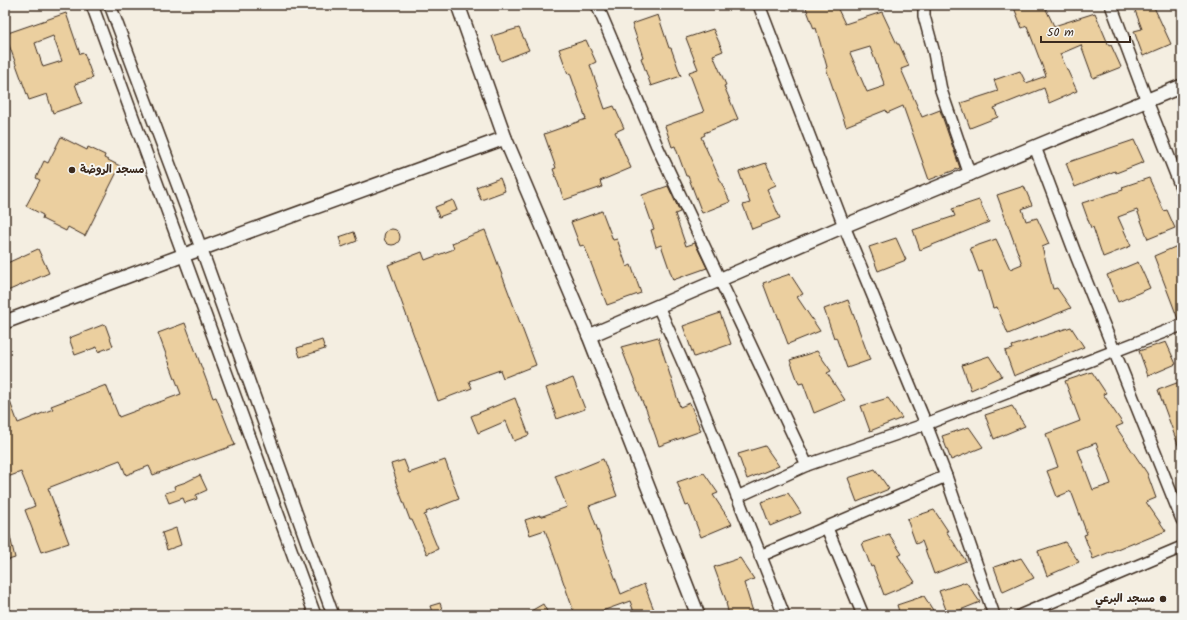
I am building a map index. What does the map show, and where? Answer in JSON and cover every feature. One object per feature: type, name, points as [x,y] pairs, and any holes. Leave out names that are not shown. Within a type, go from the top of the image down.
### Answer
[{"type":"street","points":[[92,5],[315,615]]},
{"type":"street","points":[[110,5],[201,248],[333,615]]},
{"type":"street","points":[[597,5],[657,146],[807,465]]},
{"type":"street","points":[[759,5],[844,226],[926,424],[946,476],[994,615]]},
{"type":"street","points":[[924,5],[924,16],[934,53],[941,90],[970,174]]},
{"type":"street","points":[[1111,5],[1182,190]]},
{"type":"street","points":[[462,6],[505,138],[589,336],[698,615]]},
{"type":"street","points":[[589,336],[844,226],[1182,86]]},
{"type":"street","points":[[5,322],[201,248],[505,138]]},
{"type":"street","points":[[1035,147],[1114,352],[1182,520]]},
{"type":"street","points":[[658,306],[698,397],[784,615]]},
{"type":"street","points":[[737,497],[807,465],[926,424],[1182,325]]},
{"type":"street","points":[[760,556],[946,476]]},
{"type":"street","points":[[827,528],[863,615]]},
{"type":"street","points":[[1021,615],[1182,547]]},
{"type":"building","points":[[805,5],[836,5],[845,24],[882,12],[909,66],[901,69],[922,117],[940,110],[960,168],[929,180],[903,106],[887,113],[886,110],[846,126],[826,68],[827,67],[816,28],[814,29]],"holes":[[[870,47],[885,86],[867,92],[850,53]]]},
{"type":"building","points":[[1013,5],[1044,5],[1054,26],[1095,13],[1109,46],[1111,45],[1121,67],[1093,78],[1081,45],[1060,54],[1077,91],[1049,103],[1044,88],[994,108],[998,117],[970,128],[961,103],[998,91],[994,80],[1020,71],[1026,83],[1046,76],[1027,26],[1022,28]]},
{"type":"building","points":[[1133,5],[1153,5],[1171,44],[1143,56],[1134,31],[1142,29]]},
{"type":"building","points":[[66,13],[80,54],[84,53],[93,78],[75,84],[82,103],[53,113],[47,94],[29,100],[5,34]],"holes":[[[53,36],[62,61],[43,67],[35,43]]]},
{"type":"building","points":[[658,15],[669,48],[671,48],[681,76],[651,86],[641,58],[643,57],[632,24]]},
{"type":"building","points":[[519,28],[529,50],[501,61],[492,36]]},
{"type":"building","points":[[713,29],[723,51],[713,55],[738,119],[704,133],[705,135],[701,137],[730,202],[702,213],[675,146],[672,147],[665,126],[704,112],[689,72],[698,69],[686,38]]},
{"type":"building","points":[[586,40],[596,62],[590,65],[605,109],[614,106],[624,128],[615,132],[631,168],[600,181],[602,187],[564,200],[553,169],[556,168],[544,134],[586,119],[570,73],[568,74],[559,49]]},
{"type":"building","points":[[61,137],[87,150],[88,147],[105,155],[104,158],[120,166],[85,236],[68,227],[66,231],[42,219],[43,215],[26,206],[40,180],[36,178],[44,161],[48,163]]},
{"type":"building","points":[[1134,140],[1144,162],[1116,173],[1115,171],[1075,187],[1066,163]]},
{"type":"building","points":[[766,163],[776,185],[767,189],[780,218],[752,229],[743,205],[750,203],[739,172]]},
{"type":"building","points":[[500,178],[505,191],[481,200],[476,187]]},
{"type":"building","points":[[1149,178],[1164,211],[1167,210],[1175,228],[1148,239],[1137,210],[1118,217],[1131,246],[1103,257],[1093,227],[1091,228],[1082,203],[1123,190],[1122,187]]},
{"type":"building","points":[[668,186],[680,212],[675,214],[686,246],[695,243],[707,268],[673,280],[661,245],[656,247],[651,230],[654,229],[642,195]]},
{"type":"building","points":[[1024,186],[1032,205],[1022,209],[1026,221],[1037,218],[1049,244],[1042,247],[1053,289],[1057,288],[1071,308],[1008,334],[997,307],[993,308],[982,271],[979,272],[970,248],[996,239],[1010,269],[1022,264],[997,195]]},
{"type":"building","points":[[453,200],[457,210],[439,217],[435,207]]},
{"type":"building","points":[[979,200],[989,222],[920,250],[913,230],[955,216],[952,209]]},
{"type":"building","points":[[602,211],[613,240],[617,239],[627,267],[631,265],[641,293],[607,305],[584,245],[580,246],[571,222]]},
{"type":"building","points":[[392,229],[399,234],[400,237],[395,244],[392,245],[385,240],[384,237],[389,230]]},
{"type":"building","points":[[485,230],[536,365],[503,378],[500,370],[469,381],[472,388],[438,401],[388,265],[422,252],[425,260],[454,249],[452,243]]},
{"type":"building","points":[[354,232],[357,241],[342,247],[339,237]]},
{"type":"building","points":[[896,238],[906,260],[878,271],[869,247]]},
{"type":"building","points":[[1182,244],[1182,318],[1178,319],[1154,256]]},
{"type":"building","points":[[38,249],[49,273],[5,292],[5,264]]},
{"type":"building","points":[[1138,262],[1150,288],[1118,302],[1107,275]]},
{"type":"building","points":[[790,274],[803,294],[797,297],[820,331],[788,344],[774,306],[772,307],[763,283]]},
{"type":"building","points":[[848,300],[870,360],[847,368],[836,337],[834,338],[824,309]]},
{"type":"building","points":[[720,313],[731,344],[694,357],[683,326]]},
{"type":"building","points":[[185,323],[213,398],[216,397],[235,445],[153,475],[149,466],[126,475],[120,460],[48,488],[69,543],[41,552],[25,510],[35,506],[21,472],[5,478],[5,392],[6,391],[18,423],[53,409],[51,406],[106,385],[119,417],[181,394],[158,333]]},
{"type":"building","points":[[105,324],[113,346],[98,352],[97,347],[75,355],[69,338]]},
{"type":"building","points":[[1071,327],[1084,347],[1014,376],[1005,351],[1013,349],[1012,346]]},
{"type":"building","points":[[658,337],[680,407],[690,403],[701,431],[659,446],[645,406],[621,347]]},
{"type":"building","points":[[322,340],[325,349],[300,357],[297,348]]},
{"type":"building","points":[[1166,342],[1176,364],[1148,376],[1139,351]]},
{"type":"building","points":[[817,351],[831,371],[827,373],[845,400],[814,413],[803,383],[799,384],[790,360]]},
{"type":"building","points":[[989,356],[1002,376],[971,390],[962,365]]},
{"type":"building","points":[[1092,372],[1106,393],[1103,394],[1123,424],[1116,427],[1147,473],[1156,498],[1146,502],[1166,531],[1093,559],[1084,535],[1087,534],[1071,491],[1057,497],[1047,471],[1058,467],[1046,434],[1080,421],[1065,381]],"holes":[[[1096,443],[1111,484],[1093,490],[1078,450]]]},
{"type":"building","points":[[573,378],[585,409],[557,419],[546,388]]},
{"type":"building","points":[[1182,381],[1182,452],[1181,453],[1158,390]]},
{"type":"building","points":[[515,398],[529,435],[514,441],[506,421],[478,433],[471,416]]},
{"type":"building","points":[[888,398],[902,418],[870,431],[861,406]]},
{"type":"building","points":[[1012,406],[1025,426],[994,439],[985,415]]},
{"type":"building","points":[[969,427],[983,447],[951,460],[942,436]]},
{"type":"building","points":[[765,446],[779,466],[747,479],[738,454]]},
{"type":"building","points":[[603,459],[617,496],[589,506],[621,594],[644,584],[656,615],[635,615],[630,601],[591,615],[575,615],[545,530],[530,535],[525,520],[540,515],[540,517],[567,507],[555,476],[575,469],[576,470]]},
{"type":"building","points":[[404,460],[409,473],[445,460],[459,499],[426,512],[427,514],[424,515],[438,549],[427,554],[412,520],[410,520],[395,480],[396,479],[391,464]]},
{"type":"building","points":[[875,469],[889,489],[857,502],[848,478]]},
{"type":"building","points":[[704,473],[718,493],[713,495],[732,524],[701,537],[689,505],[686,506],[677,482]]},
{"type":"building","points":[[200,475],[207,490],[196,495],[197,499],[185,503],[183,498],[169,503],[165,493],[175,490],[174,486]]},
{"type":"building","points":[[788,493],[801,513],[770,526],[761,502]]},
{"type":"building","points":[[934,510],[966,561],[934,574],[922,541],[916,544],[907,519]]},
{"type":"building","points":[[176,528],[181,545],[167,550],[162,533]]},
{"type":"building","points":[[9,532],[15,558],[5,561],[5,533]]},
{"type":"building","points":[[889,534],[902,554],[898,556],[915,582],[884,595],[862,543]]},
{"type":"building","points":[[1065,542],[1079,562],[1047,576],[1038,551]]},
{"type":"building","points":[[740,558],[754,579],[744,583],[754,615],[729,615],[727,603],[714,567]]},
{"type":"building","points":[[1021,558],[1034,578],[1003,592],[994,567]]},
{"type":"building","points":[[966,582],[980,602],[948,615],[939,591]]},
{"type":"building","points":[[924,596],[936,615],[900,615],[897,605]]},
{"type":"building","points":[[440,603],[444,615],[433,615],[430,606]]},
{"type":"building","points":[[543,604],[549,615],[524,615]]},
{"type":"place","name":"مسجد الروضة","points":[[72,170]]},
{"type":"place","name":"مسجد البرعي","points":[[1163,599]]}]
